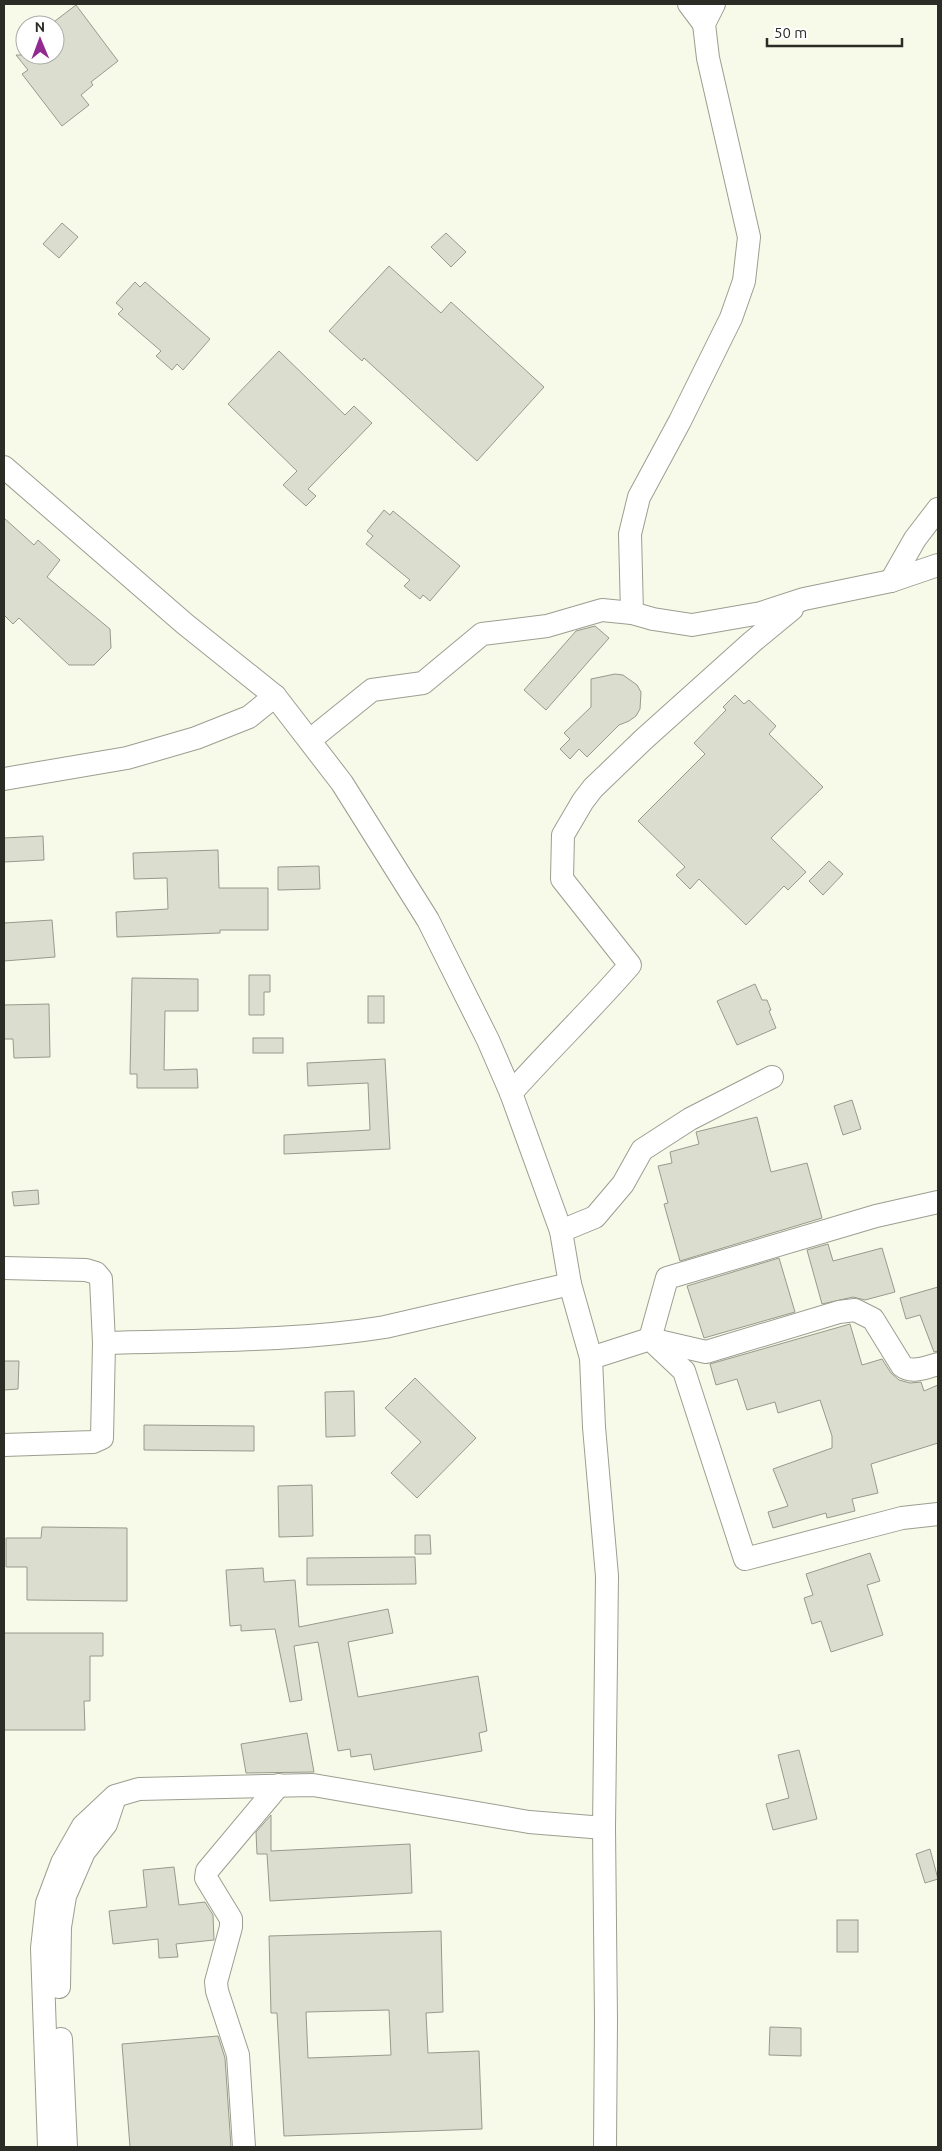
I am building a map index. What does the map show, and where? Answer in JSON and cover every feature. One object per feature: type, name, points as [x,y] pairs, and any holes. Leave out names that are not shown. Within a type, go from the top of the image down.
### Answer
[{"type":"street","points":[[632,613],[630,534],[639,497],[680,421],[730,318],[744,281],[747,260],[749,237],[708,58],[704,24],[689,4]]},
{"type":"street","points":[[704,24],[714,4]]},
{"type":"street","points":[[4,467],[185,624],[275,696],[342,783],[428,920],[488,1040],[511,1093],[561,1231],[570,1284],[590,1358],[594,1427],[608,1576],[604,1828],[606,2147]]},
{"type":"street","points":[[891,581],[915,539],[938,509]]},
{"type":"street","points":[[310,740],[372,690],[423,683],[482,634],[547,626],[602,610],[632,613],[653,619],[692,625],[761,613],[804,599],[891,581],[938,565]]},
{"type":"street","points":[[511,1093],[543,1056],[602,998],[630,965],[562,879],[563,835],[583,801],[593,788],[644,739],[752,642],[804,599]]},
{"type":"street","points":[[4,779],[127,758],[196,738],[249,717],[275,696]]},
{"type":"street","points":[[561,1231],[595,1217],[623,1184],[642,1150],[690,1119],[772,1078]]},
{"type":"street","points":[[650,1340],[667,1278],[876,1216],[938,1202]]},
{"type":"street","points":[[4,1268],[86,1270],[96,1273],[101,1279],[104,1343],[102,1438],[93,1442],[4,1445]]},
{"type":"street","points":[[104,1343],[243,1339],[355,1332],[385,1327],[570,1284]]},
{"type":"street","points":[[590,1358],[650,1340],[706,1352],[839,1312],[856,1310],[873,1319],[906,1370],[938,1364]]},
{"type":"street","points":[[650,1340],[684,1371],[745,1559],[902,1518],[938,1514]]},
{"type":"street","points":[[244,2147],[238,2055],[217,1991],[216,1982],[231,1928],[231,1919],[206,1878],[207,1871],[280,1785]]},
{"type":"street","points":[[49,2147],[42,1948],[47,1903],[57,1876],[83,1826],[115,1796],[148,1788],[313,1785],[529,1822],[604,1828]]},
{"type":"street","points":[[66,2147],[58,1959],[61,1912],[75,1869],[84,1852],[106,1824],[115,1796]]},
{"type":"building","points":[[76,5],[118,61],[91,82],[93,85],[81,95],[89,105],[62,126],[22,74],[28,70],[24,65],[65,65],[65,15],[63,15]]},
{"type":"building","points":[[62,223],[78,237],[59,258],[43,244]]},
{"type":"building","points":[[446,233],[466,252],[451,267],[431,247]]},
{"type":"building","points":[[389,266],[441,313],[451,302],[544,387],[477,461],[364,358],[362,361],[329,331]]},
{"type":"building","points":[[135,282],[140,287],[145,282],[210,339],[183,370],[177,364],[172,370],[156,356],[161,351],[118,314],[123,309],[116,303]]},
{"type":"building","points":[[279,351],[345,415],[354,406],[372,423],[308,489],[316,496],[306,506],[283,485],[297,471],[228,404]]},
{"type":"building","points":[[384,510],[390,515],[393,511],[460,566],[430,601],[423,595],[420,599],[404,586],[410,580],[366,544],[373,536],[367,531]]},
{"type":"building","points":[[4,518],[34,545],[38,540],[60,560],[47,577],[110,629],[111,648],[94,665],[69,665],[19,618],[13,624],[4,615]]},
{"type":"building","points":[[595,626],[609,638],[546,710],[524,690],[576,631]]},
{"type":"building","points":[[615,674],[623,675],[637,685],[641,692],[640,709],[636,716],[619,725],[587,757],[579,749],[570,759],[560,749],[570,739],[564,733],[591,707],[591,679]]},
{"type":"building","points":[[735,695],[744,704],[749,700],[776,726],[769,734],[823,787],[771,838],[806,872],[788,890],[784,886],[746,925],[699,879],[690,889],[676,875],[685,867],[638,821],[705,754],[694,743],[726,710],[723,707]]},
{"type":"building","points":[[43,836],[44,860],[4,862],[4,838]]},
{"type":"building","points":[[218,850],[219,888],[268,888],[268,930],[220,930],[220,933],[117,937],[116,912],[168,909],[167,878],[134,879],[133,853]]},
{"type":"building","points":[[829,861],[843,874],[823,895],[809,881]]},
{"type":"building","points":[[319,866],[320,889],[278,890],[278,867]]},
{"type":"building","points":[[52,920],[55,957],[4,961],[4,923]]},
{"type":"building","points":[[249,975],[270,975],[270,992],[264,992],[264,1015],[249,1015]]},
{"type":"building","points":[[132,978],[198,979],[198,1011],[165,1011],[164,1070],[197,1069],[198,1088],[137,1088],[137,1074],[130,1074]]},
{"type":"building","points":[[755,984],[762,1000],[767,1000],[776,1028],[737,1045],[717,1001]]},
{"type":"building","points":[[368,996],[384,996],[384,1023],[368,1023]]},
{"type":"building","points":[[49,1004],[50,1057],[14,1058],[13,1039],[4,1039],[4,1005]]},
{"type":"building","points":[[253,1038],[283,1038],[283,1053],[253,1053]]},
{"type":"building","points":[[385,1059],[390,1149],[284,1154],[284,1135],[370,1130],[368,1083],[308,1086],[307,1063]]},
{"type":"building","points":[[852,1100],[861,1129],[843,1135],[834,1106]]},
{"type":"building","points":[[757,1117],[771,1172],[807,1163],[822,1218],[680,1261],[664,1204],[668,1203],[658,1166],[672,1163],[670,1152],[699,1144],[696,1132]]},
{"type":"building","points":[[38,1190],[39,1204],[14,1206],[12,1192]]},
{"type":"building","points":[[828,1244],[833,1261],[882,1248],[895,1292],[865,1300],[853,1297],[822,1304],[807,1250]]},
{"type":"building","points":[[779,1258],[795,1312],[704,1338],[687,1286]]},
{"type":"building","points":[[938,1287],[938,1351],[934,1352],[920,1315],[906,1319],[900,1298]]},
{"type":"building","points":[[850,1324],[862,1365],[882,1359],[891,1373],[899,1380],[910,1383],[921,1382],[924,1391],[938,1385],[938,1443],[871,1464],[878,1493],[852,1499],[855,1511],[827,1518],[826,1513],[773,1528],[768,1512],[788,1506],[773,1469],[832,1448],[832,1436],[820,1400],[778,1413],[775,1402],[747,1410],[737,1379],[716,1385],[710,1364]]},
{"type":"building","points":[[4,1361],[19,1361],[18,1389],[4,1390]]},
{"type":"building","points":[[415,1378],[476,1438],[417,1498],[391,1473],[421,1442],[385,1408]]},
{"type":"building","points":[[354,1391],[355,1436],[326,1437],[325,1392]]},
{"type":"building","points":[[144,1425],[254,1426],[254,1451],[144,1450]]},
{"type":"building","points":[[312,1485],[313,1536],[279,1537],[278,1486]]},
{"type":"building","points":[[42,1527],[127,1528],[127,1601],[27,1600],[27,1567],[6,1567],[6,1538],[41,1538]]},
{"type":"building","points":[[415,1535],[430,1535],[431,1554],[415,1554]]},
{"type":"building","points":[[870,1553],[880,1581],[867,1585],[883,1635],[831,1652],[821,1621],[812,1624],[804,1598],[813,1595],[806,1574]]},
{"type":"building","points":[[415,1557],[416,1584],[307,1585],[307,1558]]},
{"type":"building","points":[[263,1568],[264,1582],[295,1580],[299,1627],[388,1609],[393,1633],[348,1642],[358,1697],[478,1676],[487,1731],[479,1733],[482,1751],[374,1770],[371,1754],[351,1757],[350,1749],[338,1751],[318,1642],[294,1646],[302,1700],[290,1702],[275,1629],[241,1631],[241,1625],[230,1626],[226,1570]]},
{"type":"building","points":[[4,1633],[103,1633],[103,1656],[90,1656],[90,1701],[84,1701],[85,1730],[4,1730]]},
{"type":"building","points":[[307,1733],[314,1772],[246,1773],[241,1744]]},
{"type":"building","points":[[799,1750],[817,1819],[773,1830],[766,1804],[789,1798],[778,1755]]},
{"type":"building","points":[[271,1815],[271,1851],[410,1844],[412,1893],[270,1901],[267,1854],[257,1854],[256,1832]]},
{"type":"building","points":[[930,1849],[938,1879],[925,1883],[916,1854]]},
{"type":"building","points":[[174,1867],[179,1905],[205,1902],[213,1915],[214,1940],[176,1944],[178,1957],[159,1958],[158,1939],[113,1944],[109,1911],[147,1907],[143,1870]]},
{"type":"building","points":[[837,1920],[858,1920],[858,1952],[837,1952]]},
{"type":"building","points":[[441,1931],[443,2012],[426,2013],[428,2053],[479,2051],[482,2129],[284,2136],[277,2013],[271,2013],[269,1936]],"holes":[[[389,2010],[391,2055],[308,2058],[306,2012]]]},
{"type":"building","points":[[770,2027],[801,2028],[801,2056],[769,2055]]},
{"type":"building","points":[[218,2036],[225,2058],[231,2147],[130,2147],[122,2044]]}]
